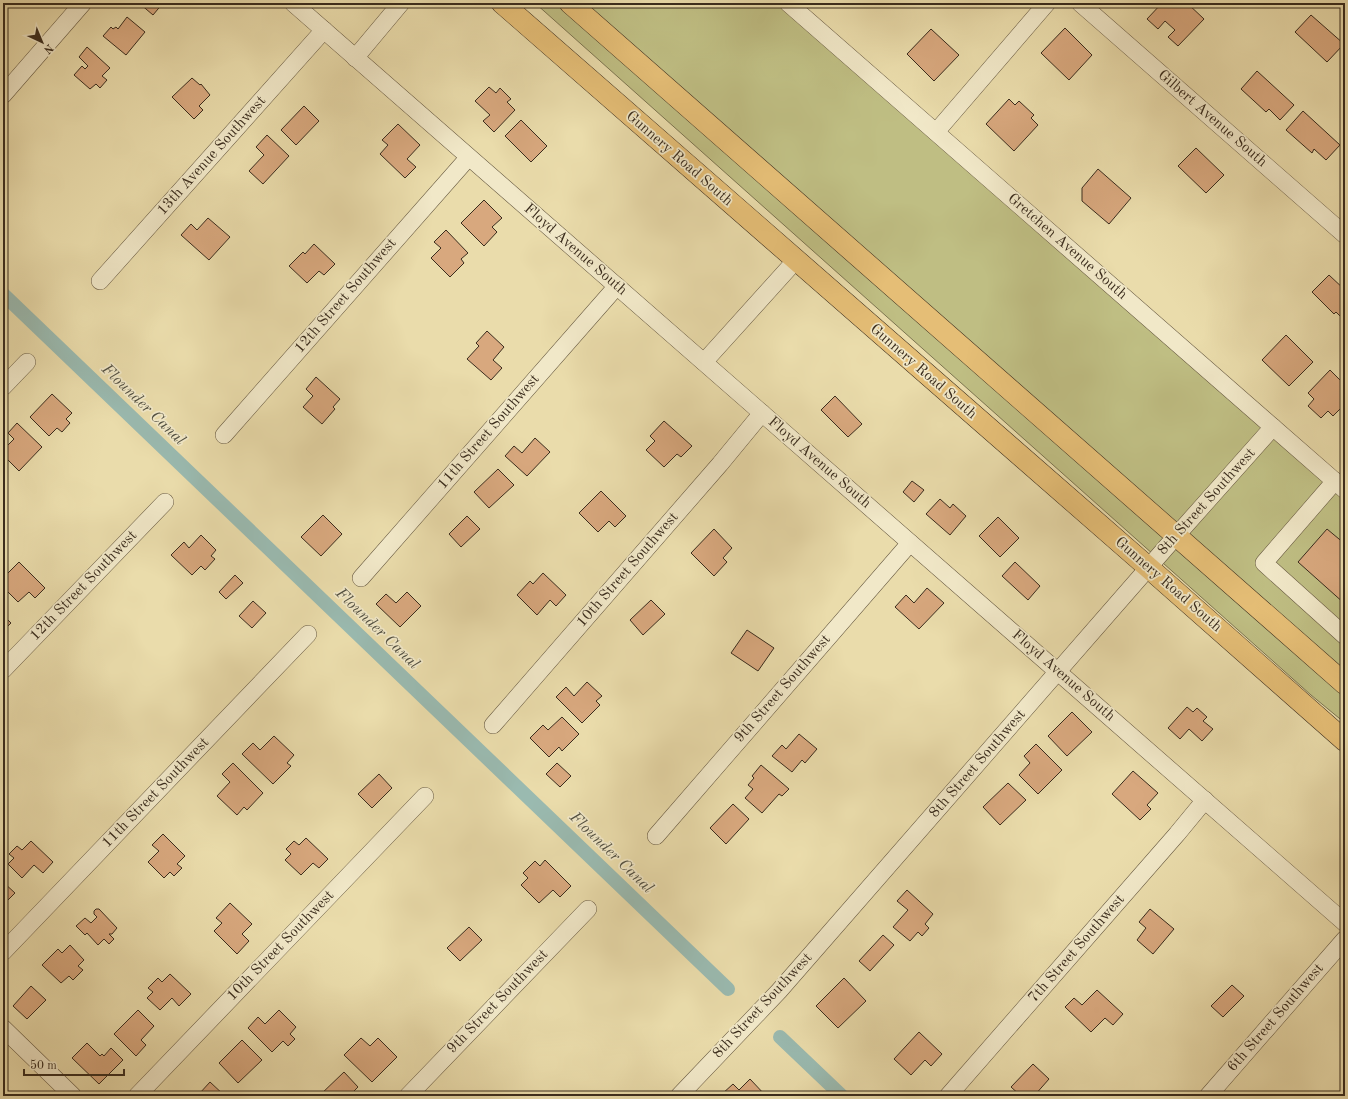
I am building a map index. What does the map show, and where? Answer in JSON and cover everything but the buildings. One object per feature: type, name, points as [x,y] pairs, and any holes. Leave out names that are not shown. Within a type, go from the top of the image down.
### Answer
[{"type":"main road","name":"Gunnery Road South","points":[[502,3],[1345,741]]},
{"type":"main road","points":[[570,3],[1345,684]]},
{"type":"street","points":[[6,86],[83,3]]},
{"type":"street","name":"Floyd Avenue South","points":[[293,3],[468,158],[617,286],[1345,923]]},
{"type":"street","points":[[355,58],[401,3]]},
{"type":"street","name":"Gretchen Avenue South","points":[[788,3],[1340,486]]},
{"type":"street","points":[[936,132],[1047,3]]},
{"type":"street","name":"Gilbert Avenue South","points":[[1080,3],[1345,235]]},
{"type":"street","name":"13th Avenue Southwest","points":[[100,281],[324,30]]},
{"type":"street","name":"12th Street Southwest","points":[[224,435],[468,158]]},
{"type":"street","points":[[704,362],[796,260]]},
{"type":"street","name":"11th Street Southwest","points":[[361,578],[617,286]]},
{"type":"street","points":[[3,387],[27,362]]},
{"type":"street","name":"10th Street Southwest","points":[[493,725],[762,414]]},
{"type":"street","name":"8th Street Southwest","points":[[679,1096],[779,991],[1273,427]]},
{"type":"street","points":[[1340,486],[1264,563],[1345,636]]},
{"type":"street","name":"12th Street Southwest","points":[[3,670],[165,502]]},
{"type":"street","name":"9th Street Southwest","points":[[656,836],[910,543]]},
{"type":"street","name":"11th Street Southwest","points":[[3,952],[308,634]]},
{"type":"street","name":"10th Street Southwest","points":[[137,1096],[425,796]]},
{"type":"street","name":"7th Street Southwest","points":[[948,1096],[1162,852],[1205,800]]},
{"type":"street","name":"9th Street Southwest","points":[[408,1096],[588,909]]},
{"type":"street","name":"6th Street Southwest","points":[[1208,1096],[1345,939]]},
{"type":"street","points":[[3,1028],[73,1096]]},
{"type":"shaded area","points":[[535,3],[560,3],[1345,693],[1345,723],[1311,695]]},
{"type":"shaded area","points":[[581,3],[778,3],[1345,499],[1345,674]]},
{"type":"waterway","name":"Flounder Canal","points":[[3,294],[728,989]]},
{"type":"waterway","name":"Flounder Canal","points":[[780,1037],[842,1096]]}]
